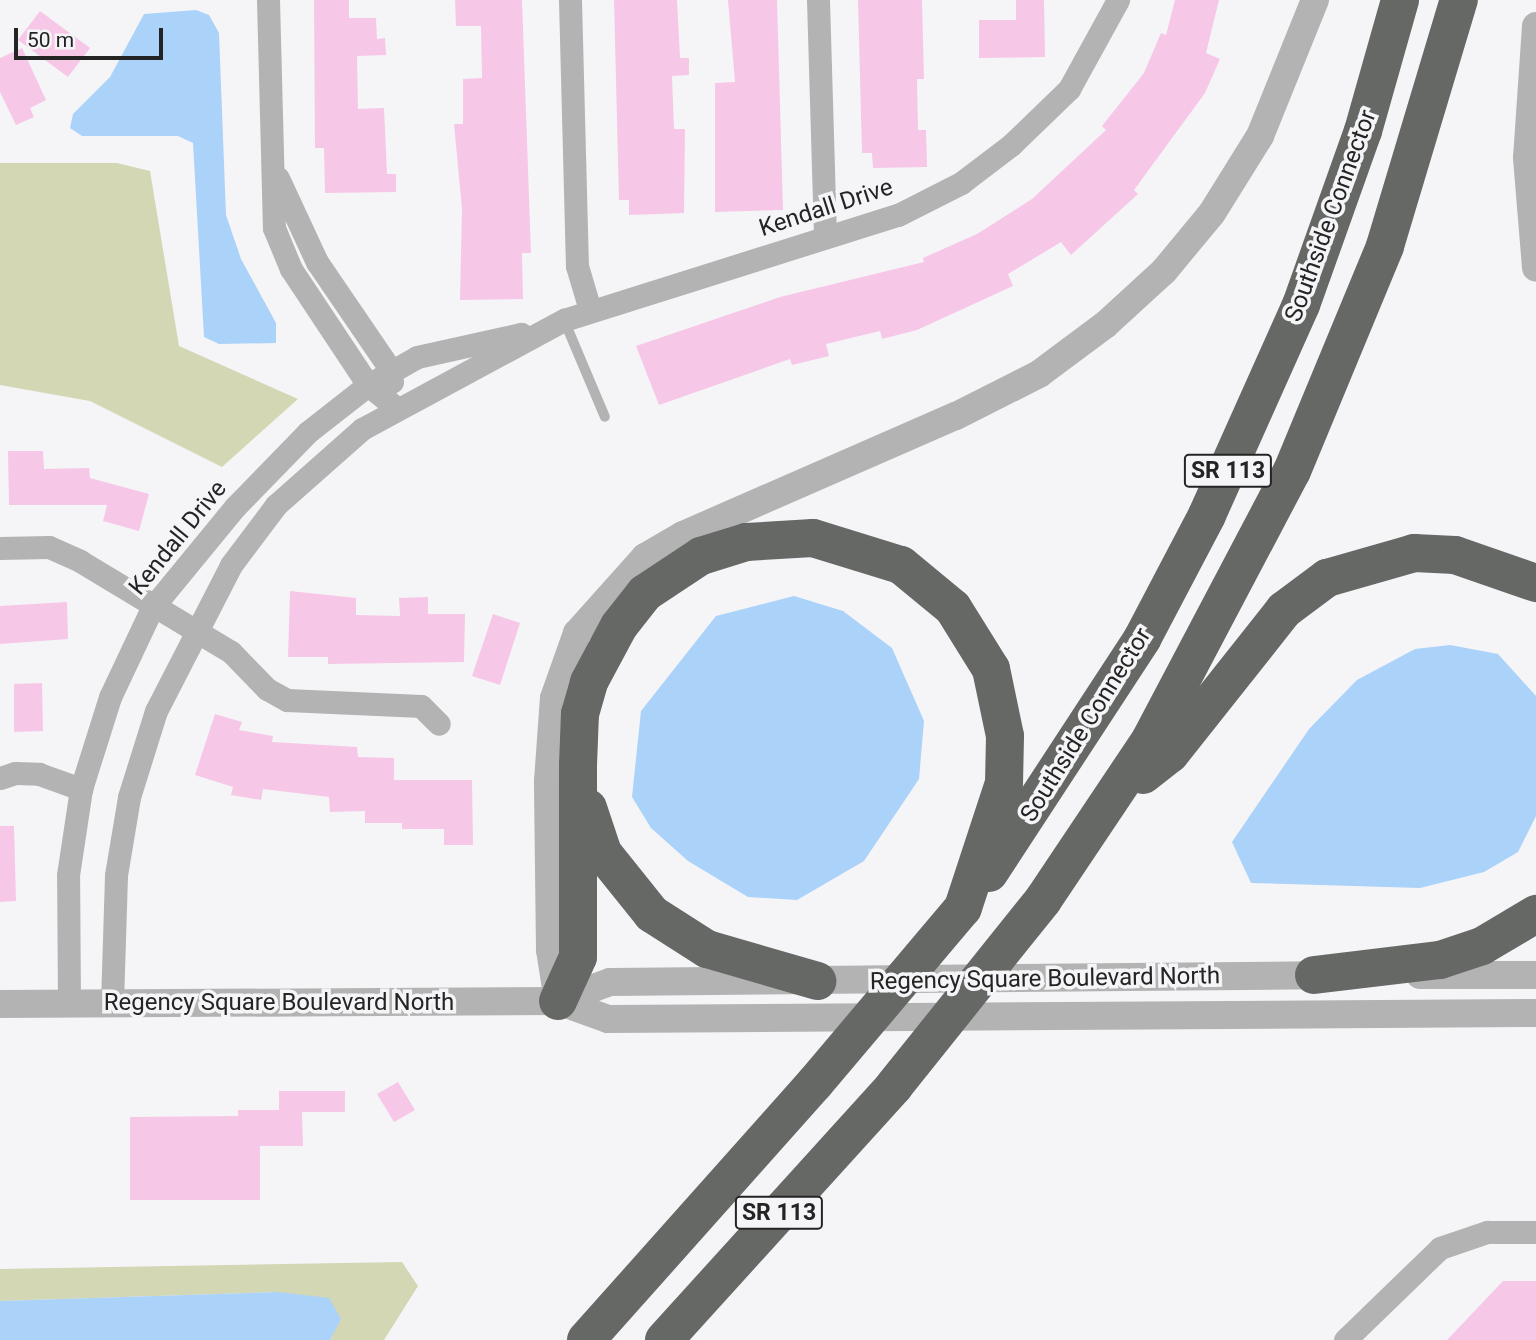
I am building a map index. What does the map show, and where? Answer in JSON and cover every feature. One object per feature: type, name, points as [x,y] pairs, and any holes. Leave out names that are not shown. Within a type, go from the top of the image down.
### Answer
[{"type":"highway","points":[[1387,48],[1394,0]]},
{"type":"highway","name":"Southside Connector","points":[[586,1340],[815,1083],[965,903],[1078,743],[1207,515],[1301,306],[1387,48],[1400,0]]},
{"type":"highway","name":"SR 113","points":[[664,1340],[894,1086],[1043,900],[1116,795],[1200,649],[1297,458],[1385,246],[1428,112],[1459,0]]},
{"type":"highway","points":[[1428,112],[1476,0]]},
{"type":"highway","points":[[558,1001],[578,957],[580,714],[589,682],[620,626],[645,593],[701,556],[746,542],[813,538],[852,546],[901,565],[953,608],[991,669],[1005,736],[1004,783],[993,829],[965,903]]},
{"type":"highway","points":[[1116,795],[1170,754],[1284,610],[1327,578],[1414,553],[1455,555],[1536,583]]},
{"type":"highway","points":[[578,765],[603,853],[652,914],[707,949],[817,981]]},
{"type":"highway","points":[[1314,975],[1440,960],[1482,946],[1536,914]]},
{"type":"street","points":[[268,0],[274,228],[291,269],[368,385],[398,409]]},
{"type":"street","points":[[570,0],[577,266],[590,310]]},
{"type":"street","points":[[818,0],[825,236]]},
{"type":"street","name":"Kendall Drive","points":[[113,1003],[117,875],[129,797],[156,711],[193,629],[230,565],[276,505],[330,454],[398,409],[560,323],[590,310],[898,215],[961,183],[1011,145],[1069,89],[1118,0]]},
{"type":"street","points":[[558,1001],[551,950],[548,782],[554,698],[577,633],[645,557],[683,535],[956,416],[1039,373],[1104,325],[1164,271],[1212,214],[1260,136],[1315,0]]},
{"type":"street","points":[[1536,26],[1527,158],[1536,268]]},
{"type":"street","points":[[273,168],[317,262],[390,369],[398,409]]},
{"type":"street","name":"Kendall Drive","points":[[69,1004],[68,875],[81,789],[110,697],[152,608],[235,507],[307,432],[390,369],[417,357],[560,323]]},
{"type":"street","points":[[0,548],[49,547],[230,652],[267,689],[287,700],[421,706],[439,724]]},
{"type":"street","points":[[0,778],[40,774],[81,789]]},
{"type":"street","name":"Regency Square Boulevard North","points":[[0,1004],[558,1001],[610,982],[1536,975]]},
{"type":"street","name":"Regency Square Boulevard North","points":[[558,1001],[608,1019],[1536,1013]]},
{"type":"street","points":[[1345,1340],[1440,1248],[1487,1233],[1536,1232]]},
{"type":"lane","points":[[560,323],[605,417]]},
{"type":"green space","points":[[0,163],[117,163],[150,171],[179,346],[298,399],[222,467],[90,401],[0,385]]},
{"type":"green space","points":[[402,1262],[418,1286],[384,1340],[330,1340],[332,1337],[278,1292],[0,1301],[0,1269]]},
{"type":"water","points":[[196,10],[209,15],[219,33],[226,215],[241,259],[276,323],[276,343],[219,344],[204,337],[193,143],[178,136],[82,136],[70,128],[73,114],[110,77],[144,14]]},
{"type":"water","points":[[794,596],[843,611],[892,648],[924,721],[919,779],[864,861],[797,900],[748,897],[688,861],[651,828],[632,797],[641,711],[716,616]]},
{"type":"water","points":[[1450,645],[1498,654],[1536,696],[1536,816],[1518,852],[1484,872],[1420,888],[1251,883],[1232,842],[1309,729],[1357,680],[1415,649]]},
{"type":"water","points":[[278,1292],[329,1298],[341,1319],[330,1340],[0,1340],[0,1301]]},
{"type":"building","points":[[314,0],[349,0],[349,18],[376,18],[377,39],[385,38],[386,55],[357,56],[358,109],[384,108],[387,174],[396,174],[396,192],[325,193],[324,148],[315,148]]},
{"type":"building","points":[[455,0],[522,0],[531,253],[522,253],[523,299],[460,300],[462,209],[454,124],[463,124],[463,79],[482,78],[481,26],[456,26]]},
{"type":"building","points":[[614,0],[677,0],[680,58],[689,58],[689,75],[672,76],[674,129],[685,129],[684,213],[629,215],[629,200],[619,200]]},
{"type":"building","points":[[728,0],[777,0],[783,210],[715,212],[715,83],[735,82]]},
{"type":"building","points":[[858,0],[922,0],[924,79],[917,79],[918,130],[926,130],[927,167],[873,168],[872,153],[862,153]]},
{"type":"building","points":[[1016,0],[1044,0],[1045,57],[979,58],[979,20],[1016,20]]},
{"type":"building","points":[[1175,0],[1219,0],[1206,53],[1220,59],[1205,93],[1134,190],[1138,194],[1071,255],[1061,242],[1008,274],[1013,286],[917,330],[882,339],[880,331],[826,344],[829,356],[792,365],[790,359],[659,405],[636,346],[780,297],[924,262],[923,258],[977,234],[1032,199],[1106,130],[1102,126],[1144,73],[1161,33],[1166,35]]},
{"type":"building","points":[[40,11],[90,48],[68,77],[18,40]]},
{"type":"building","points":[[22,48],[46,100],[30,108],[34,117],[16,125],[0,92],[0,58]]},
{"type":"building","points":[[8,451],[43,451],[44,469],[89,468],[90,478],[149,494],[139,531],[103,521],[107,505],[9,505]]},
{"type":"building","points":[[290,591],[356,598],[356,615],[400,616],[399,598],[428,597],[428,614],[465,614],[464,662],[328,664],[328,657],[288,657]]},
{"type":"building","points":[[67,602],[68,639],[0,644],[0,606]]},
{"type":"building","points":[[493,614],[520,623],[500,685],[472,676]]},
{"type":"building","points":[[42,683],[43,731],[14,732],[14,684]]},
{"type":"building","points":[[215,714],[242,722],[239,730],[273,736],[272,742],[357,747],[358,757],[394,758],[394,780],[472,780],[473,845],[444,845],[444,829],[402,829],[402,823],[365,823],[365,811],[330,812],[329,797],[263,789],[261,800],[231,795],[233,787],[195,775]]},
{"type":"building","points":[[0,826],[14,826],[16,901],[0,902]]},
{"type":"building","points":[[398,1082],[415,1110],[394,1122],[377,1094]]},
{"type":"building","points":[[279,1091],[345,1091],[345,1112],[302,1112],[303,1146],[260,1146],[260,1200],[130,1200],[130,1117],[238,1116],[238,1110],[279,1110]]},
{"type":"building","points":[[1503,1281],[1536,1281],[1536,1340],[1447,1340]]}]
